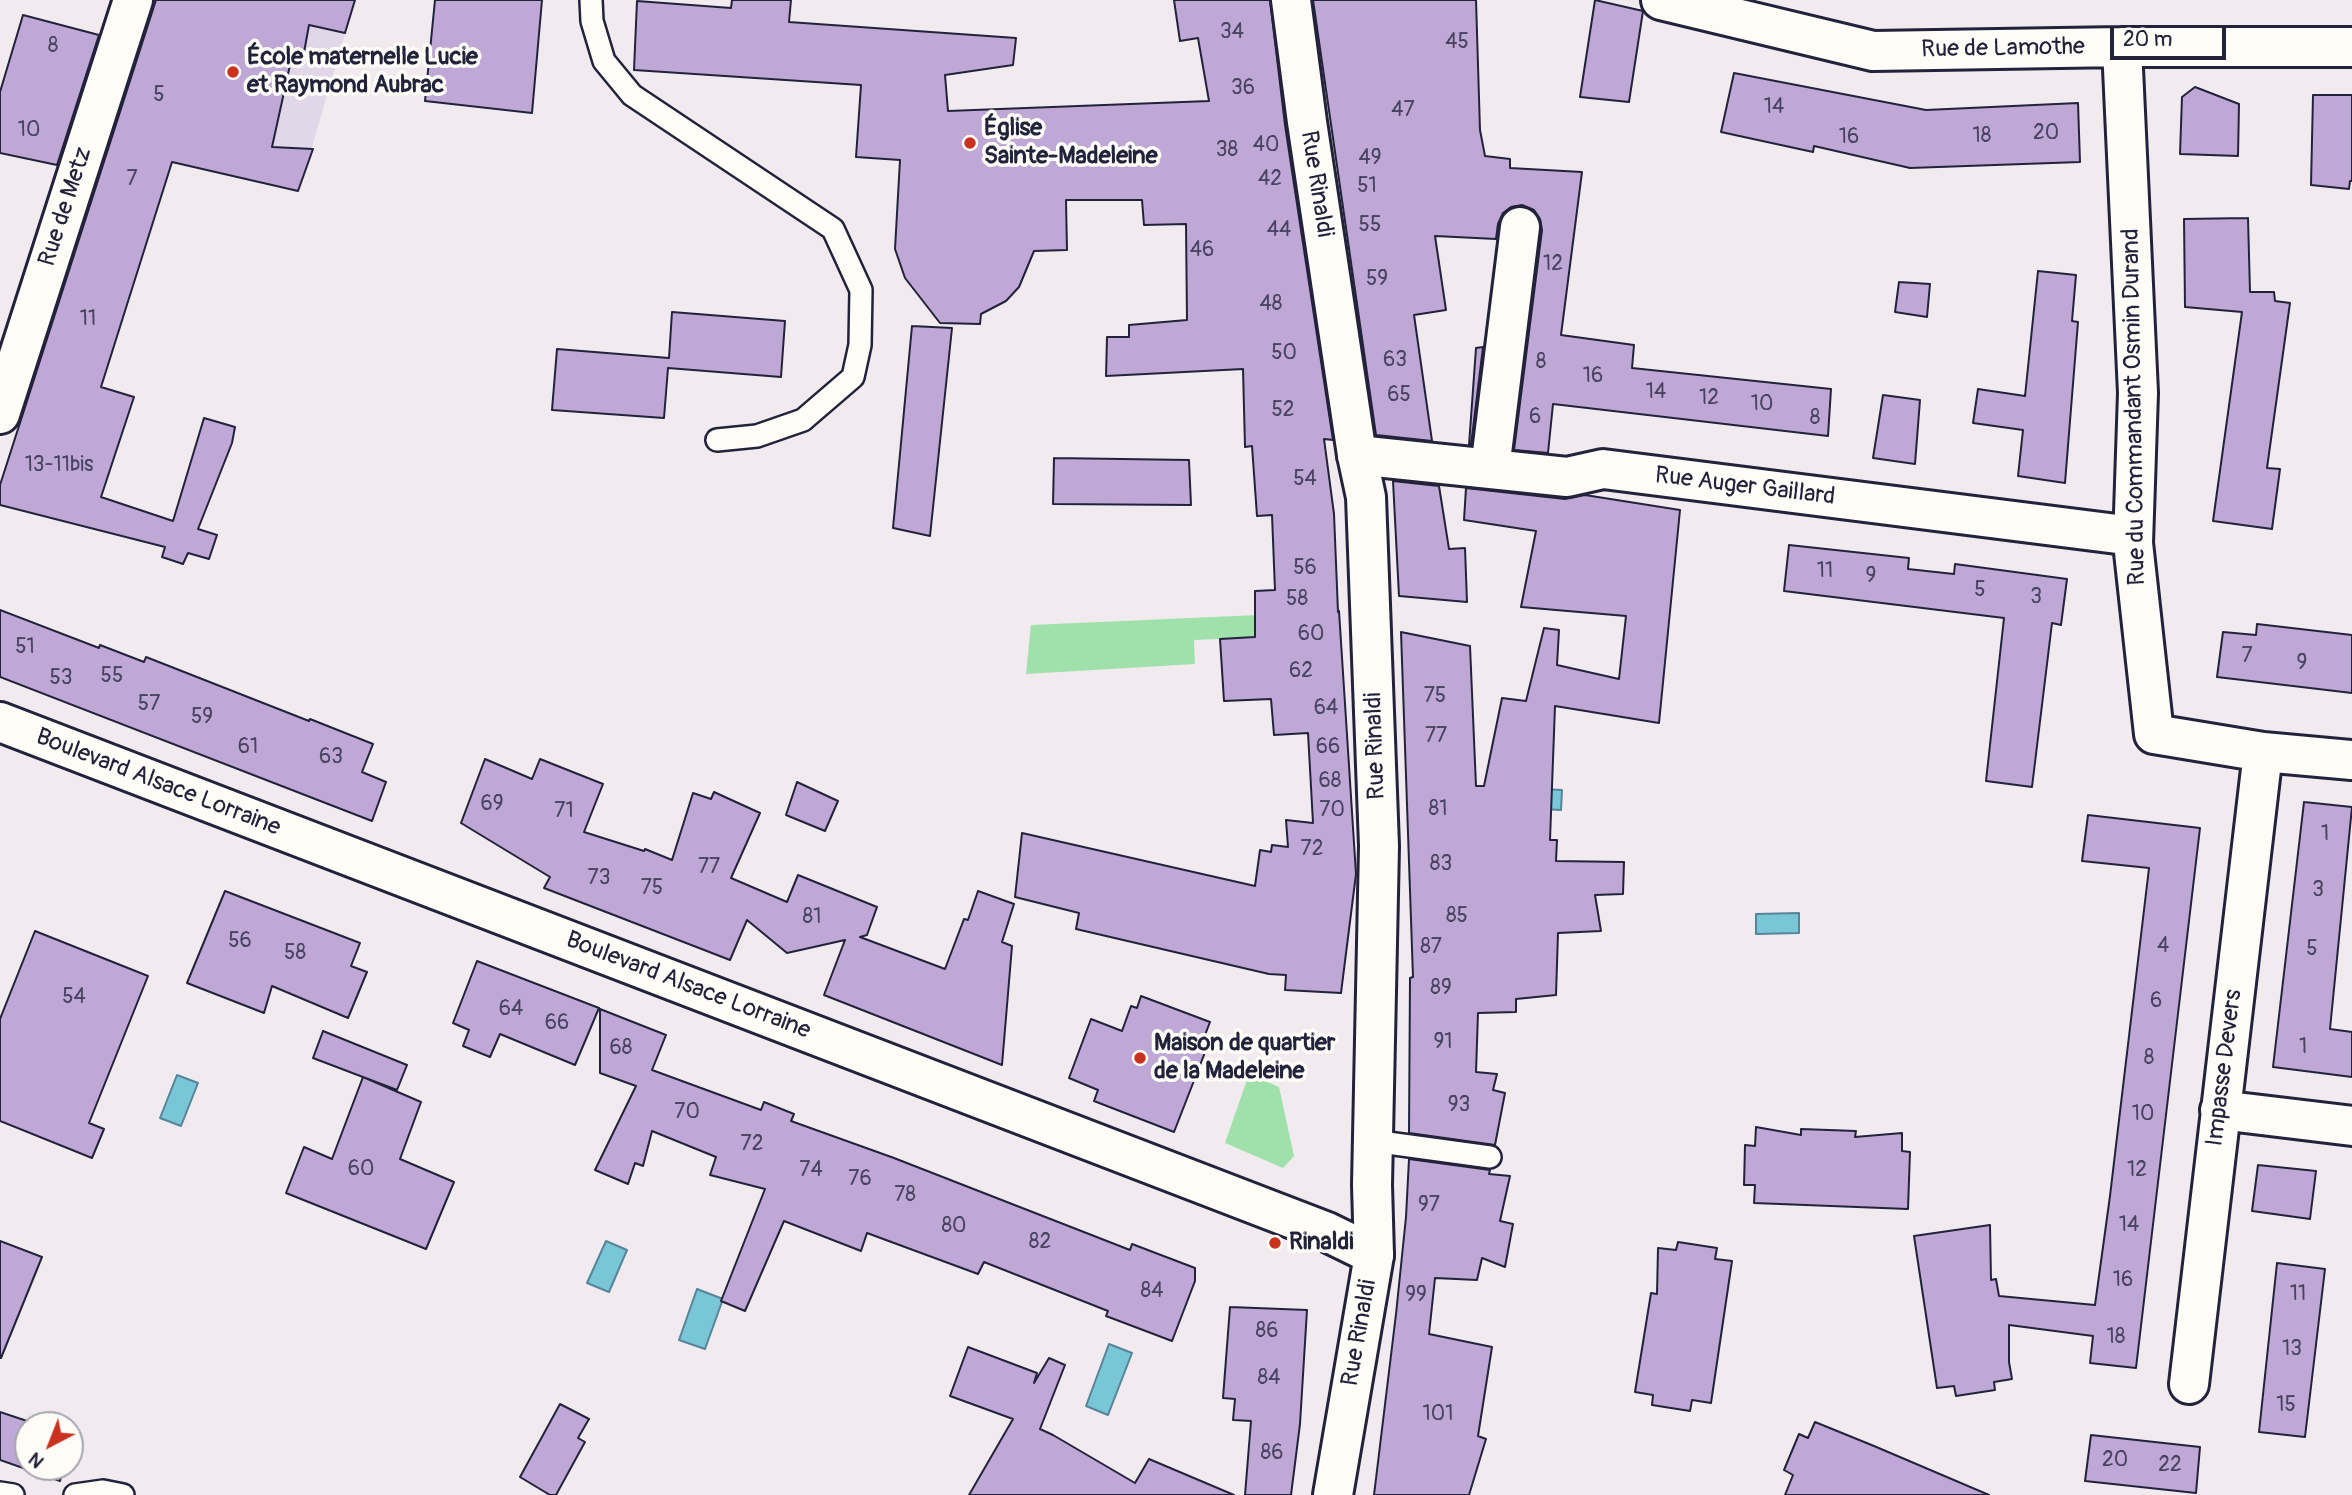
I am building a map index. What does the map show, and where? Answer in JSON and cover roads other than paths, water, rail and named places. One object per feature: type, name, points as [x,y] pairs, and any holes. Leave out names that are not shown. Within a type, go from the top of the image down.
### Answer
[{"type":"street","name":"Rue de Metz","points":[[0,414],[133,0]]},
{"type":"street","name":"Rue Rinaldi","points":[[1291,0],[1357,455],[1366,497],[1380,846],[1373,1141],[1374,1255],[1333,1495]]},
{"type":"street","name":"Rue de Lamothe","points":[[1661,0],[1873,51],[2352,47]]},
{"type":"street","name":"Rue du Commandant Osmin Durand","points":[[2122,47],[2138,393],[2133,536],[2154,734],[2263,752],[2352,760]]},
{"type":"street","points":[[1490,469],[1520,227]]},
{"type":"street","name":"Rue Auger Gaillard","points":[[1357,455],[1567,477],[1603,468],[2133,536]]},
{"type":"street","name":"Boulevard Alsace Lorraine","points":[[0,722],[1314,1227],[1374,1255]]},
{"type":"street","name":"Impasse Devers","points":[[2189,1384],[2263,752]]},
{"type":"street","points":[[2220,1110],[2352,1126]]},
{"type":"lane","points":[[592,0],[592,21],[604,61],[632,95],[833,229],[861,290],[860,345],[853,377],[803,419],[757,436],[717,440]]},
{"type":"lane","points":[[1373,1141],[1490,1157]]},
{"type":"lane","points":[[75,1495],[103,1491],[123,1495]]},
{"type":"lane","points":[[0,1493],[13,1495]]},
{"type":"water","points":[[1523,788],[1562,790],[1561,810],[1522,808]]},
{"type":"water","points":[[1799,913],[1799,933],[1756,934],[1756,914]]},
{"type":"water","points":[[177,1075],[198,1083],[181,1126],[160,1118]]},
{"type":"water","points":[[606,1241],[627,1250],[609,1292],[587,1283]]},
{"type":"water","points":[[697,1289],[723,1299],[705,1349],[679,1340]]},
{"type":"water","points":[[1109,1344],[1132,1353],[1108,1415],[1086,1406]]},
{"type":"place","name":"École maternelle Lucie et Raymond Aubrac","points":[[233,72]]},
{"type":"place","name":"Église Sainte-Madeleine","points":[[970,143]]},
{"type":"place","name":"Maison de quartier de la Madeleine","points":[[1140,1058]]},
{"type":"place","name":"Rinaldi","points":[[1275,1243]]}]
